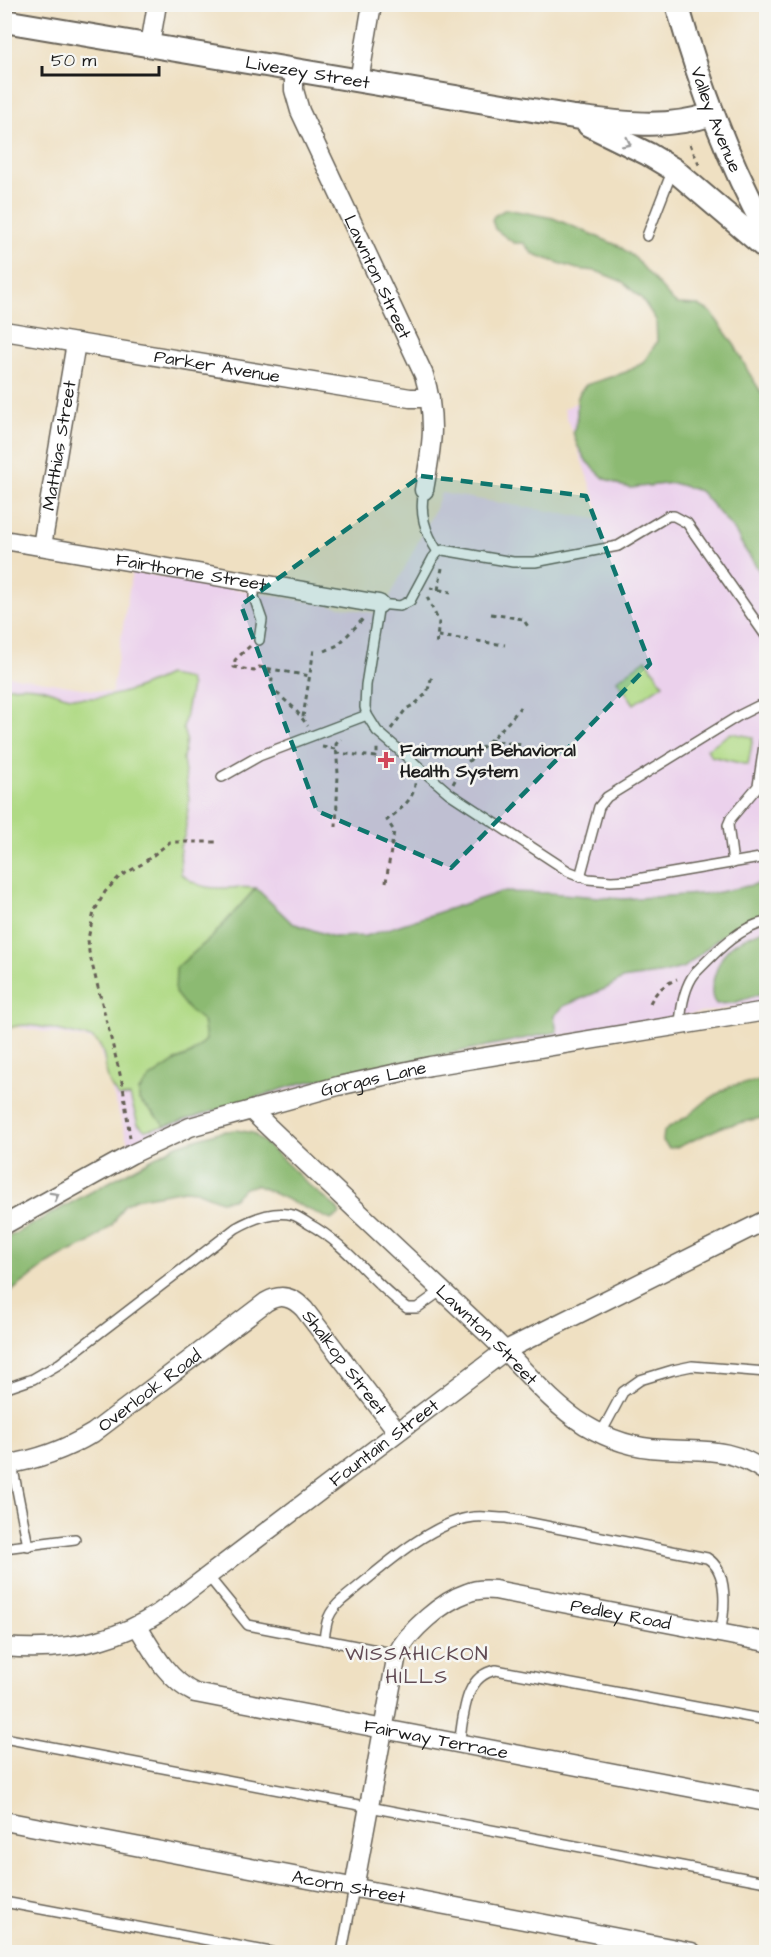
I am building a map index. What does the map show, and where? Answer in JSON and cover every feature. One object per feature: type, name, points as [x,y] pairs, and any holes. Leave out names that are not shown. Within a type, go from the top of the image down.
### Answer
[{"type":"street","points":[[150,45],[157,4]]},
{"type":"street","points":[[359,81],[372,4]]},
{"type":"street","name":"Valley Avenue","points":[[677,4],[713,114],[766,230]]},
{"type":"street","name":"Livezey Street","points":[[4,21],[574,117],[666,124],[695,120],[713,114]]},
{"type":"street","name":"Lawnton Street","points":[[294,70],[294,90],[300,111],[424,375],[430,398],[433,437],[424,489]]},
{"type":"street","name":"Livezey Street","points":[[574,117],[673,169],[766,248]]},
{"type":"street","name":"Parker Avenue","points":[[4,331],[410,398],[430,398]]},
{"type":"street","name":"Matthias Street","points":[[42,546],[76,343]]},
{"type":"street","name":"Fairthorne Street","points":[[4,540],[379,604]]},
{"type":"street","name":"Gorgas Lane","points":[[4,1225],[132,1154],[190,1127],[392,1073],[766,1011]]},
{"type":"street","name":"Lawnton Street","points":[[251,1110],[574,1417],[601,1433],[619,1440],[649,1448],[731,1453],[766,1472]]},
{"type":"street","name":"Fountain Street","points":[[4,1647],[40,1649],[65,1647],[115,1636],[138,1627],[506,1350],[766,1220]]},
{"type":"street","name":"Overlook Road","points":[[8,1465],[44,1456],[82,1439],[104,1425],[266,1302],[278,1296],[286,1297]]},
{"type":"street","name":"Shalkop Street","points":[[286,1297],[304,1309],[398,1431]]},
{"type":"street","name":"Pedley Road","points":[[397,1654],[415,1629],[456,1598],[476,1590],[495,1590],[766,1642]]},
{"type":"street","name":"Fairway Terrace","points":[[138,1627],[158,1659],[175,1680],[184,1688],[195,1693],[766,1803]]},
{"type":"street","points":[[354,1888],[397,1654]]},
{"type":"street","name":"Acorn Street","points":[[4,1821],[692,1953]]},
{"type":"lane","points":[[647,236],[673,169]]},
{"type":"lane","points":[[424,489],[422,506],[426,531],[438,552]]},
{"type":"lane","points":[[438,552],[450,550],[513,561],[535,562],[618,546],[661,518],[674,516],[687,523],[766,636]]},
{"type":"lane","points":[[438,552],[410,601],[400,606],[379,604],[366,684],[365,707],[377,731],[448,794],[532,849],[580,877],[611,881],[631,880],[766,857]]},
{"type":"lane","points":[[254,583],[254,597],[262,620],[256,639]]},
{"type":"lane","points":[[580,877],[599,807],[607,797],[740,715],[758,706],[766,705]]},
{"type":"lane","points":[[222,777],[259,756],[367,715]]},
{"type":"lane","points":[[733,863],[728,825],[731,818],[758,786],[766,732]]},
{"type":"lane","points":[[680,1025],[681,1008],[691,978],[728,941],[766,922]]},
{"type":"lane","points":[[4,1389],[33,1379],[59,1364],[236,1228],[257,1218],[293,1215],[315,1227],[343,1248],[407,1308],[417,1308],[442,1290]]},
{"type":"lane","points":[[601,1433],[623,1392],[640,1380],[693,1366],[766,1372]]},
{"type":"lane","points":[[8,1465],[28,1545]]},
{"type":"lane","points":[[324,1640],[327,1618],[342,1600],[432,1532],[448,1523],[474,1517],[506,1518],[707,1558],[717,1567],[725,1602],[720,1633]]},
{"type":"lane","points":[[4,1548],[75,1539]]},
{"type":"lane","points":[[208,1576],[248,1625],[397,1654]]},
{"type":"lane","points":[[459,1744],[470,1688],[480,1676],[496,1670],[766,1720]]},
{"type":"lane","points":[[4,1738],[766,1882]]},
{"type":"lane","points":[[342,1953],[354,1888]]},
{"type":"lane","points":[[4,1902],[271,1953]]},
{"type":"path","points":[[436,646],[439,622],[427,603],[429,588],[451,592]]},
{"type":"path","points":[[491,614],[524,619],[529,628]]},
{"type":"path","points":[[325,651],[338,645],[365,618]]},
{"type":"path","points":[[438,636],[468,640]]},
{"type":"path","points":[[256,639],[235,660],[234,667],[254,671],[259,667],[310,676]]},
{"type":"path","points":[[477,641],[505,645]]},
{"type":"path","points":[[303,717],[314,649]]},
{"type":"path","points":[[269,669],[272,679],[271,688],[303,717],[314,734]]},
{"type":"path","points":[[385,738],[406,709],[416,704],[427,693],[432,676]]},
{"type":"path","points":[[448,794],[468,761],[520,707]]},
{"type":"path","points":[[336,827],[337,741],[348,736]]},
{"type":"path","points":[[371,740],[385,753]]},
{"type":"path","points":[[489,740],[522,746]]},
{"type":"path","points":[[322,747],[377,757],[378,746]]},
{"type":"path","points":[[386,882],[394,831],[387,820],[408,800],[415,788],[414,778]]},
{"type":"path","points":[[132,1154],[123,1086],[89,952],[88,939],[92,918],[99,902],[112,884],[170,842],[216,842]]},
{"type":"path","points":[[650,1002],[666,984],[680,978],[691,978]]},
{"type":"highlighted area","points":[[421,476],[586,496],[650,664],[451,868],[317,811],[241,605]]},
{"type":"shaded area","name":"Fairmount Behavioral Health System","points":[[662,358],[766,558],[766,1002],[382,1066],[254,1100],[129,1147],[97,1041],[5,1025],[4,675],[112,693],[132,571],[381,614],[441,493],[602,520],[564,409]]},
{"type":"green space","points":[[506,209],[553,218],[619,246],[635,258],[677,304],[698,305],[711,312],[735,346],[766,400],[766,581],[734,530],[700,491],[673,483],[631,488],[622,486],[604,478],[587,462],[577,445],[573,432],[577,420],[577,400],[580,392],[586,385],[626,372],[643,363],[657,342],[656,320],[642,299],[623,282],[596,271],[577,269],[541,257],[532,253],[524,243],[514,243],[495,229],[492,220],[494,216]]},
{"type":"green space","points":[[646,659],[663,684],[634,704],[617,680]]},
{"type":"green space","points":[[168,675],[188,679],[191,686],[183,729],[186,739],[183,759],[189,800],[185,834],[180,847],[181,874],[190,881],[209,887],[256,888],[212,937],[176,968],[187,1008],[203,1021],[206,1040],[191,1054],[177,1060],[150,1078],[139,1091],[139,1100],[166,1126],[145,1130],[138,1124],[130,1096],[118,1097],[111,1086],[103,1053],[92,1038],[23,1025],[5,1031],[5,689],[32,686],[68,696],[97,698],[122,693]]},
{"type":"green space","points":[[731,733],[753,737],[748,765],[711,756],[707,749]]},
{"type":"green space","points":[[766,882],[766,916],[758,917],[720,937],[685,967],[664,973],[622,979],[607,988],[564,1006],[554,1016],[557,1032],[302,1083],[166,1126],[139,1100],[139,1091],[150,1078],[177,1060],[191,1054],[206,1040],[203,1021],[187,1008],[175,993],[176,968],[212,937],[256,888],[292,923],[334,937],[366,936],[501,892],[623,899],[715,893]]},
{"type":"green space","points":[[766,929],[766,992],[734,1003],[716,1004],[713,999],[713,984],[725,953],[737,942]]},
{"type":"green space","points":[[766,1079],[766,1117],[722,1127],[678,1147],[669,1148],[663,1141],[664,1131],[667,1128],[730,1086]]},
{"type":"green space","points":[[236,1130],[253,1133],[337,1208],[340,1214],[331,1220],[256,1185],[245,1188],[232,1199],[221,1201],[196,1191],[184,1190],[135,1199],[124,1205],[112,1225],[89,1243],[48,1264],[5,1294],[5,1239],[177,1145],[219,1132]]},
{"type":"place","name":"Fairmount Behavioral Health System","points":[[386,760]]},
{"type":"district","name":"WISSAHICKON HILLS","points":[[417,1666]]}]
